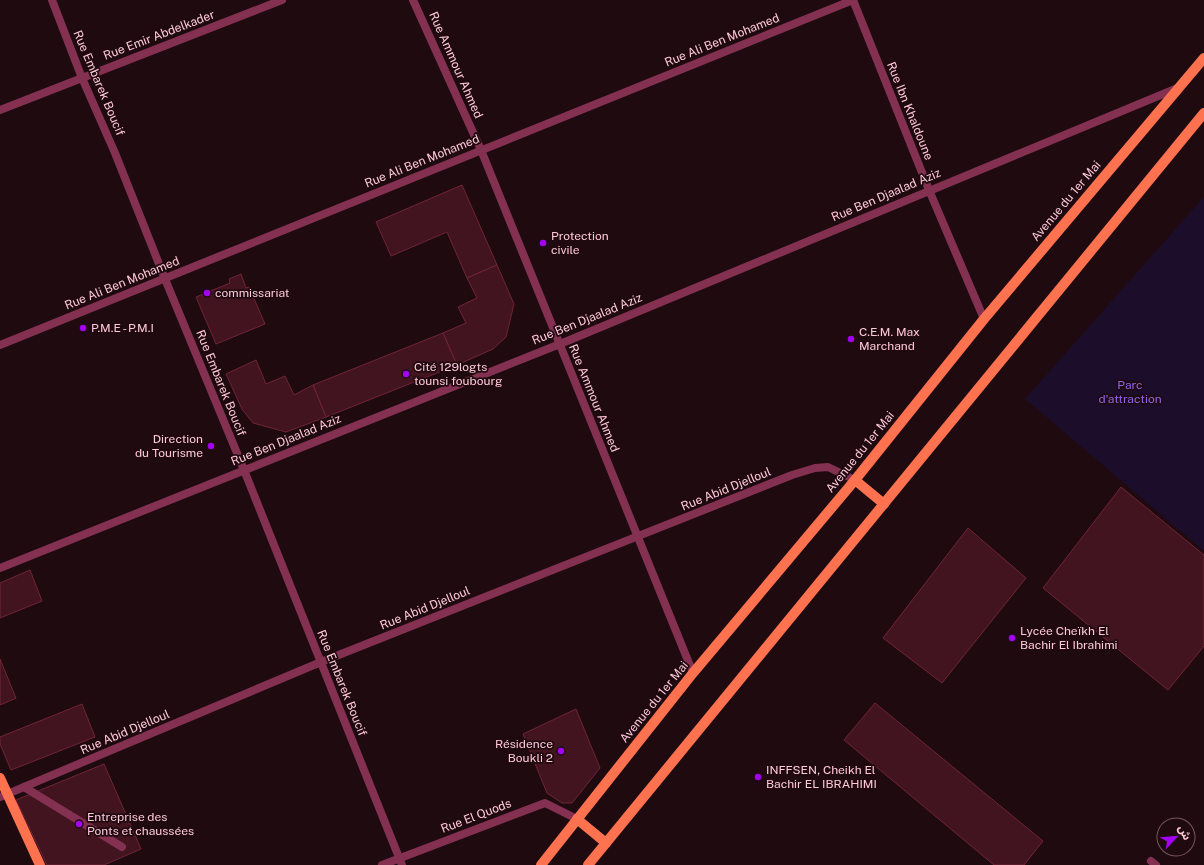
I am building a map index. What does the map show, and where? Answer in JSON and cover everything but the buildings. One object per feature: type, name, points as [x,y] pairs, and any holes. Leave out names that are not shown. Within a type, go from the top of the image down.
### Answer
[{"type":"main road","name":"Avenue du 1er Mai","points":[[541,865],[693,673],[855,480],[984,319],[1204,58]]},
{"type":"main road","points":[[588,865],[1204,113]]},
{"type":"main road","points":[[855,480],[884,504]]},
{"type":"main road","points":[[0,778],[3,796],[40,865]]},
{"type":"main road","points":[[577,819],[606,843]]},
{"type":"street","name":"Rue Embarek Boucif","points":[[52,0],[82,78],[116,153],[165,279],[322,662],[400,862]]},
{"type":"street","name":"Rue Emir Abdelkader","points":[[0,110],[282,0]]},
{"type":"street","name":"Rue Ammour Ahmed","points":[[413,0],[481,150],[693,673]]},
{"type":"street","name":"Rue Ali Ben Mohamed","points":[[0,345],[853,0]]},
{"type":"street","name":"Rue Ibn Khaldoune","points":[[853,0],[928,190],[984,319]]},
{"type":"street","name":"Rue Ben Djaalad Aziz","points":[[0,568],[560,344],[928,190],[1180,87]]},
{"type":"street","name":"Rue Abid Djelloul","points":[[3,796],[322,662],[792,475],[815,468],[828,467],[855,480]]},
{"type":"street","points":[[24,787],[122,847]]},
{"type":"street","name":"Rue El Quods","points":[[382,865],[400,862],[545,803],[577,819]]},
{"type":"green space","name":"Parc d'attraction","points":[[1204,197],[1204,551],[1025,399]]},
{"type":"place","name":"Protection civile","points":[[543,243]]},
{"type":"place","name":"commissariat","points":[[207,293]]},
{"type":"place","name":"P.M.E - P.M.I","points":[[83,328]]},
{"type":"place","name":"C.E.M. Max Marchand","points":[[851,339]]},
{"type":"place","name":"Cité 129logts tounsi foubourg","points":[[406,374]]},
{"type":"place","name":"Direction du Tourisme","points":[[211,446]]},
{"type":"place","name":"Lycée Cheïkh El Bachir El Ibrahimi","points":[[1012,638]]},
{"type":"place","name":"Résidence Boukli 2","points":[[561,751]]},
{"type":"place","name":"INFFSEN, Cheikh El Bachir EL IBRAHIMI","points":[[758,777]]},
{"type":"place","name":"Entreprise des Ponts et chaussées","points":[[79,824]]}]
